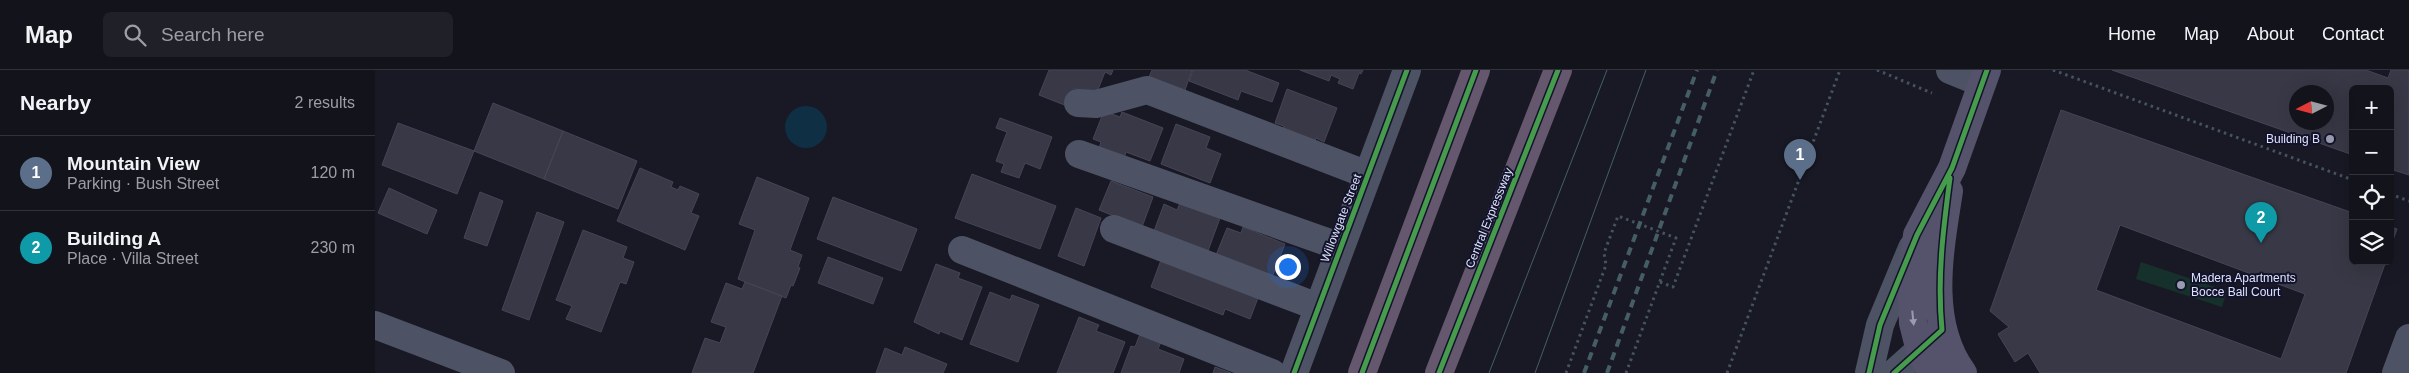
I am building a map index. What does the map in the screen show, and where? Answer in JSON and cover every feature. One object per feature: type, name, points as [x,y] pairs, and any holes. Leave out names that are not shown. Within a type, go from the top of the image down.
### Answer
[{"type":"highway","points":[[1362,373],[1476,70]]},
{"type":"highway","name":"Central Expressway","points":[[1439,373],[1559,70]]},
{"type":"main road","points":[[1926,362],[1913,323],[1911,283],[1917,235],[1952,168],[1985,76]]},
{"type":"main road","points":[[1952,168],[1941,242],[1939,294],[1942,330],[1948,349],[1963,373]]},
{"type":"street","name":"Willowgate Street","points":[[1294,373],[1407,70]]},
{"type":"street","points":[[1950,70],[1985,76]]},
{"type":"street","points":[[1078,103],[1096,104],[1147,90],[1368,175]]},
{"type":"street","points":[[1079,154],[1341,248]]},
{"type":"street","points":[[1114,229],[1318,307]]},
{"type":"street","points":[[1869,373],[1880,325],[1917,235]]},
{"type":"street","points":[[963,250],[1272,373]]},
{"type":"street","points":[[375,325],[501,373]]},
{"type":"street","points":[[1894,373],[1926,362],[1942,330]]},
{"type":"street","points":[[2396,373],[2409,338]]},
{"type":"path","points":[[1660,282],[1673,287],[1754,70]]},
{"type":"path","points":[[1727,373],[1840,70]]},
{"type":"path","points":[[1877,70],[1933,93]]},
{"type":"path","points":[[2053,70],[2349,179]]},
{"type":"path","points":[[2394,195],[2409,201]]},
{"type":"path","points":[[1566,373],[1606,265],[1604,253],[1618,216],[1676,238],[1626,373]]},
{"type":"green space","name":"Madera Apartments Bocce Ball Court","points":[[2141,262],[2227,291],[2222,307],[2136,279]]},
{"type":"water","points":[[802,106],[810,106],[821,112],[827,127],[821,142],[810,148],[802,148],[791,142],[785,131],[785,123],[791,112]]},
{"type":"building","points":[[1049,70],[1113,70],[1111,75],[1105,72],[1095,97],[1074,88],[1067,106],[1039,95]]},
{"type":"building","points":[[1152,70],[1192,70],[1185,90],[1149,77]]},
{"type":"building","points":[[1193,70],[1245,70],[1279,83],[1272,102],[1241,91],[1238,100],[1189,81]]},
{"type":"building","points":[[1300,70],[1363,70],[1361,74],[1359,73],[1353,89],[1338,83],[1340,79],[1331,75],[1329,81]]},
{"type":"building","name":"Building B","points":[[2112,70],[2366,70],[2388,78],[2391,70],[2409,70],[2409,175],[2394,170],[2394,85],[2349,85],[2349,154]]},
{"type":"building","points":[[1287,89],[1337,108],[1324,142],[1316,138],[1313,147],[1281,135],[1284,126],[1275,123]]},
{"type":"building","points":[[493,103],[563,131],[544,179],[474,151]]},
{"type":"building","points":[[2061,110],[2349,212],[2349,265],[2385,265],[2346,373],[2040,373],[2028,353],[2015,362],[1998,334],[2009,327],[1990,311]],"holes":[[[2120,225],[2305,294],[2281,359],[2096,290]]]},
{"type":"building","points":[[1104,111],[1120,117],[1122,112],[1163,128],[1150,161],[1126,152],[1124,158],[1099,148],[1101,142],[1093,139]]},
{"type":"building","points":[[1000,118],[1052,137],[1040,169],[1025,163],[1019,178],[1001,172],[1004,164],[996,161],[1007,132],[996,128]]},
{"type":"building","points":[[398,123],[474,151],[457,194],[382,165]]},
{"type":"building","points":[[1176,124],[1210,137],[1206,148],[1221,154],[1210,183],[1161,164]]},
{"type":"building","points":[[563,131],[637,161],[618,209],[544,179]]},
{"type":"building","points":[[640,168],[673,182],[671,187],[678,190],[680,186],[699,194],[691,213],[699,216],[685,250],[617,221]]},
{"type":"building","points":[[972,174],[1056,206],[1040,249],[955,218]]},
{"type":"building","points":[[757,177],[809,198],[790,250],[802,255],[798,267],[800,268],[786,298],[738,279],[755,230],[739,224]]},
{"type":"building","points":[[1111,181],[1153,197],[1142,227],[1099,210]]},
{"type":"building","points":[[389,188],[437,210],[427,234],[378,213]]},
{"type":"building","points":[[480,192],[503,201],[487,246],[464,238]]},
{"type":"building","points":[[833,197],[917,229],[901,271],[817,239]]},
{"type":"building","points":[[1180,203],[1220,218],[1208,251],[1154,231],[1164,204],[1177,210]]},
{"type":"building","points":[[1076,208],[1101,218],[1084,266],[1058,256]]},
{"type":"building","points":[[537,212],[564,222],[529,320],[502,310]]},
{"type":"building","points":[[1243,227],[1285,244],[1272,277],[1216,255],[1227,228],[1241,233]]},
{"type":"building","points":[[583,230],[627,247],[623,258],[634,262],[626,284],[620,282],[601,332],[566,319],[572,306],[556,300]]},
{"type":"building","points":[[1164,252],[1261,290],[1250,319],[1225,309],[1223,315],[1151,287]]},
{"type":"building","points":[[828,257],[883,278],[873,304],[818,283]]},
{"type":"building","points":[[936,264],[960,273],[958,278],[982,287],[962,340],[940,331],[939,334],[914,322]]},
{"type":"building","points":[[745,282],[782,296],[753,373],[692,373],[705,338],[720,343],[726,327],[711,322],[726,283],[742,289]]},
{"type":"building","points":[[990,292],[1010,300],[1012,295],[1039,305],[1018,362],[970,344]]},
{"type":"building","points":[[1079,317],[1099,325],[1096,331],[1125,342],[1113,373],[1057,373]]},
{"type":"building","points":[[1142,329],[1163,337],[1158,349],[1184,359],[1179,373],[1121,373],[1131,346],[1135,347]]},
{"type":"building","points":[[905,347],[947,364],[943,373],[876,373],[885,348],[902,355]]},
{"type":"building","points":[[1215,367],[1231,373],[1213,373]]},
{"type":"tram line","points":[[1489,373],[1607,70]]},
{"type":"tram line","points":[[1535,373],[1646,70]]},
{"type":"railway","points":[[1584,373],[1697,70]]},
{"type":"railway","points":[[1607,373],[1717,70]]},
{"type":"cycle path","points":[[1294,373],[1407,70]]},
{"type":"cycle path","points":[[1362,373],[1476,70]]},
{"type":"cycle path","points":[[1439,373],[1558,70]]},
{"type":"cycle path","points":[[1869,373],[1880,325],[1917,235],[1952,168],[1987,70]]},
{"type":"cycle path","points":[[1894,373],[1942,330],[1940,273],[1950,178]]},
{"type":"place","name":"Building B","points":[[2330,139]]},
{"type":"place","name":"Mountain View","points":[[1800,180]]},
{"type":"place","name":"Building A","points":[[2261,243]]},
{"type":"place","name":"Madera Apartments Bocce Ball Court","points":[[2181,285]]}]
